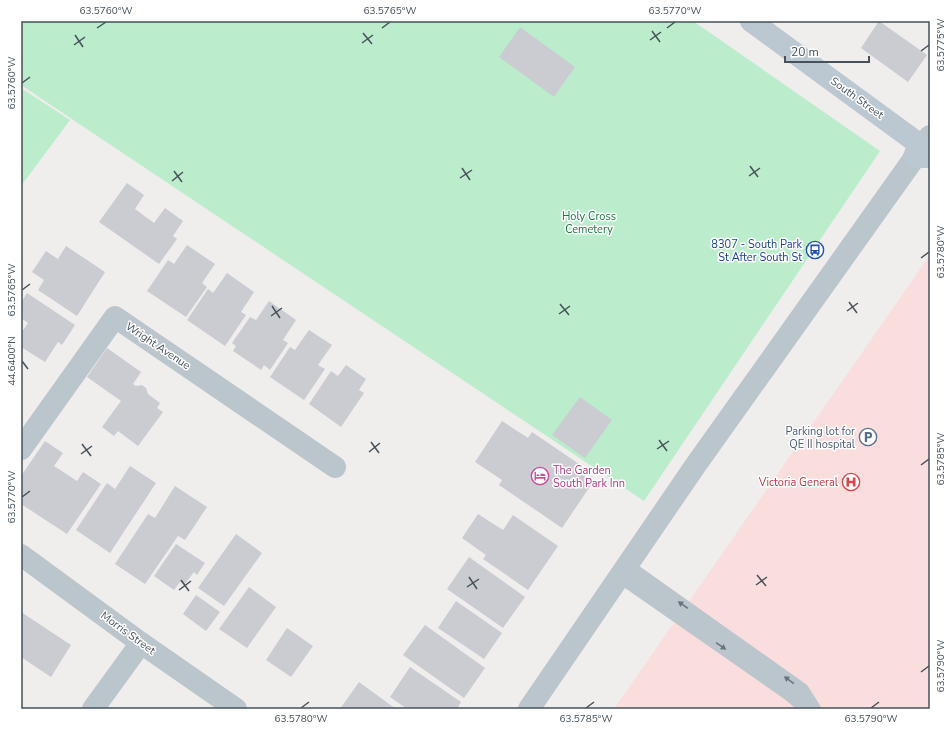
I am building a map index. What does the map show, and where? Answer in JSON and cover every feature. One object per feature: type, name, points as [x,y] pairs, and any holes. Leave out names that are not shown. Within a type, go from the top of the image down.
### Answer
[{"type":"main road","name":"South Street","points":[[751,21],[920,144],[922,157]]},
{"type":"street","points":[[529,709],[699,460],[922,157],[930,136]]},
{"type":"street","name":"Wright Avenue","points":[[21,449],[115,317],[335,467]]},
{"type":"street","name":"Morris Street","points":[[21,554],[140,642],[236,709]]},
{"type":"street","points":[[93,709],[140,642]]},
{"type":"lane","points":[[624,571],[788,693],[807,709]]},
{"type":"lane","points":[[624,571],[802,690],[814,709]]},
{"type":"shaded area","name":"Victoria General","points":[[930,255],[930,709],[614,709]]},
{"type":"green space","name":"Holy Cross Cemetery","points":[[21,21],[693,21],[880,151],[644,501],[21,85]]},
{"type":"green space","points":[[21,88],[70,120],[21,186]]},
{"type":"building","points":[[879,21],[927,55],[908,82],[861,48]]},
{"type":"building","points":[[520,27],[575,67],[554,97],[499,57]]},
{"type":"building","points":[[127,183],[144,195],[135,209],[154,223],[165,208],[183,221],[173,236],[177,239],[159,264],[99,222]]},
{"type":"building","points":[[187,245],[215,264],[202,283],[207,287],[186,317],[147,291],[168,260],[174,264]]},
{"type":"building","points":[[66,246],[105,272],[77,316],[38,290],[44,280],[32,272],[46,251],[58,259]]},
{"type":"building","points":[[227,273],[254,292],[241,312],[246,315],[225,346],[187,320],[208,289],[213,293]]},
{"type":"building","points":[[27,293],[75,325],[62,345],[58,342],[45,362],[21,347],[21,333],[28,323],[21,318],[21,303]]},
{"type":"building","points":[[269,301],[296,320],[283,340],[288,343],[270,370],[264,365],[261,370],[233,351],[236,346],[232,343],[250,317],[256,320]]},
{"type":"building","points":[[309,330],[332,345],[318,365],[325,369],[304,400],[270,377],[290,347],[295,350]]},
{"type":"building","points":[[107,348],[141,372],[133,384],[136,386],[142,385],[146,388],[148,394],[160,403],[157,408],[163,412],[138,446],[118,431],[114,436],[102,427],[121,401],[87,377]]},
{"type":"building","points":[[346,365],[366,379],[359,390],[364,393],[341,427],[309,404],[331,371],[338,376]]},
{"type":"building","points":[[580,397],[612,420],[585,458],[552,435]]},
{"type":"building","name":"The Garden South Park Inn","points":[[502,421],[528,438],[532,432],[582,466],[578,472],[593,482],[562,528],[499,485],[502,480],[475,462]]},
{"type":"building","points":[[45,441],[63,453],[54,466],[77,481],[83,472],[101,484],[67,534],[21,504],[21,476]]},
{"type":"building","points":[[130,466],[156,483],[110,553],[76,530],[107,483],[115,489]]},
{"type":"building","points":[[175,486],[207,507],[185,540],[178,536],[145,584],[115,564],[148,514],[155,518]]},
{"type":"building","points":[[478,514],[503,530],[513,515],[558,546],[528,590],[483,559],[486,555],[462,538]]},
{"type":"building","points":[[236,534],[262,553],[224,606],[198,588]]},
{"type":"building","points":[[176,544],[205,563],[197,575],[194,572],[184,585],[180,582],[174,590],[154,576]]},
{"type":"building","points":[[469,557],[525,597],[503,628],[447,589]]},
{"type":"building","points":[[249,587],[276,607],[247,648],[219,629]]},
{"type":"building","points":[[196,595],[220,612],[206,631],[183,614]]},
{"type":"building","points":[[456,601],[502,633],[484,659],[438,628]]},
{"type":"building","points":[[21,612],[71,645],[51,677],[21,657]]},
{"type":"building","points":[[425,625],[485,668],[464,698],[403,655]]},
{"type":"building","points":[[287,628],[313,646],[291,677],[266,660]]},
{"type":"building","points":[[410,667],[461,702],[457,709],[407,709],[390,697]]},
{"type":"building","points":[[359,682],[396,709],[340,709]]},
{"type":"place","name":"8307 - South Park St After South St","points":[[815,250]]},
{"type":"place","name":"Parking lot for QE II hospital","points":[[868,437]]},
{"type":"place","name":"The Garden South Park Inn","points":[[540,476]]},
{"type":"place","name":"Victoria General","points":[[851,482]]}]
